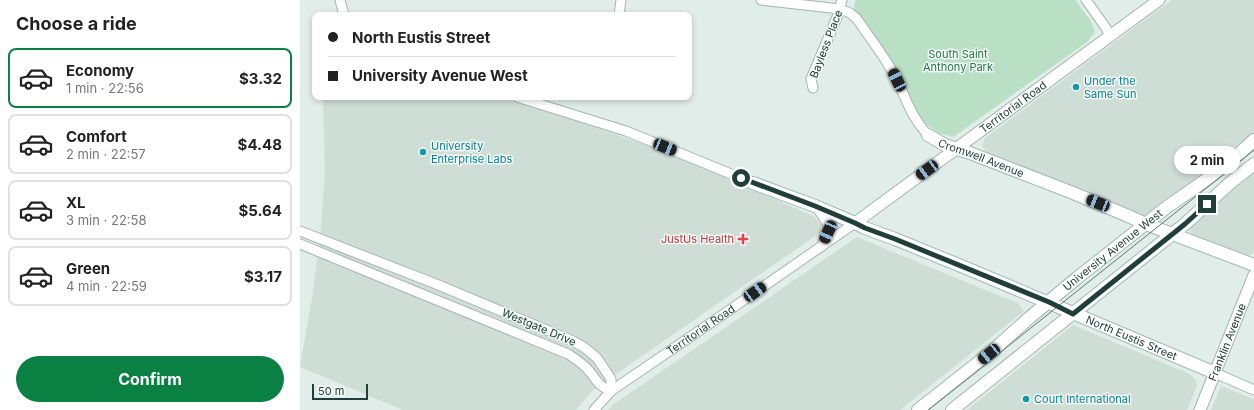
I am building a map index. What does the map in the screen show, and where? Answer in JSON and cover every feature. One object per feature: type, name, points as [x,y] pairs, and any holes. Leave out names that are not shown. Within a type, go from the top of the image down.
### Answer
[{"type":"main road","name":"Cromwell Avenue","points":[[928,135],[945,145],[958,148],[1073,193],[1146,224],[1254,264]]},
{"type":"main road","name":"University Avenue West","points":[[918,410],[989,354],[1077,278],[1167,207],[1210,177],[1254,140]]},
{"type":"main road","points":[[952,410],[1152,251],[1254,164]]},
{"type":"main road","name":"North Eustis Street","points":[[753,183],[815,206],[865,228],[1049,302],[1073,314],[1215,373]]},
{"type":"street","points":[[340,0],[343,12]]},
{"type":"street","points":[[619,12],[621,0]]},
{"type":"street","name":"Cromwell Avenue","points":[[761,0],[840,9],[850,13],[857,19],[893,73],[914,118],[919,126],[928,135]]},
{"type":"street","name":"Bayless Place","points":[[813,88],[811,79],[840,9],[842,0]]},
{"type":"street","points":[[1086,0],[1110,36]]},
{"type":"street","name":"Territorial Road","points":[[594,410],[611,391],[820,248],[1159,0]]},
{"type":"street","name":"North Eustis Street","points":[[527,100],[626,131],[753,183]]},
{"type":"street","points":[[815,206],[828,225],[828,232],[820,248]]},
{"type":"street","name":"Westgate Drive","points":[[300,231],[572,340],[597,358],[611,379],[611,391],[601,387],[590,371],[579,360],[568,354],[300,244]]},
{"type":"street","name":"Franklin Avenue","points":[[1200,410],[1252,280]]},
{"type":"street","name":"North Eustis Street","points":[[1215,373],[1254,390]]},
{"type":"shaded area","points":[[1172,0],[1254,0],[1254,132],[1147,216],[987,155],[982,145],[985,138]]},
{"type":"shaded area","points":[[323,100],[508,100],[578,121],[679,157],[815,217],[821,224],[821,232],[593,390],[576,410],[403,410],[300,367],[313,292],[321,228],[325,170]]},
{"type":"shaded area","points":[[1254,173],[1253,253],[1247,255],[1190,232],[1189,228],[1191,224]]},
{"type":"shaded area","points":[[857,237],[1019,304],[1024,311],[900,410],[608,410],[614,404]]},
{"type":"shaded area","points":[[1073,325],[1190,374],[1195,379],[1197,386],[1187,410],[967,410]]},
{"type":"shaded area","points":[[1221,386],[1254,399],[1254,410],[1211,410]]},
{"type":"green space","name":"South Saint Anthony Park","points":[[856,0],[1075,0],[1091,21],[1095,32],[1087,42],[953,137],[939,133],[924,122],[914,107],[893,64],[855,13],[854,5]]},
{"type":"tram line","points":[[928,410],[1254,150]]},
{"type":"place","name":"Under the Same Sun","points":[[1076,87]]},
{"type":"place","name":"University Enterprise Labs","points":[[423,152]]},
{"type":"place","name":"JustUs Health","points":[[743,239]]},
{"type":"place","name":"Court International","points":[[1026,399]]},
{"type":"route","points":[[741,178],[815,206],[865,228],[1049,302],[1073,314],[1185,224],[1207,204]]}]
